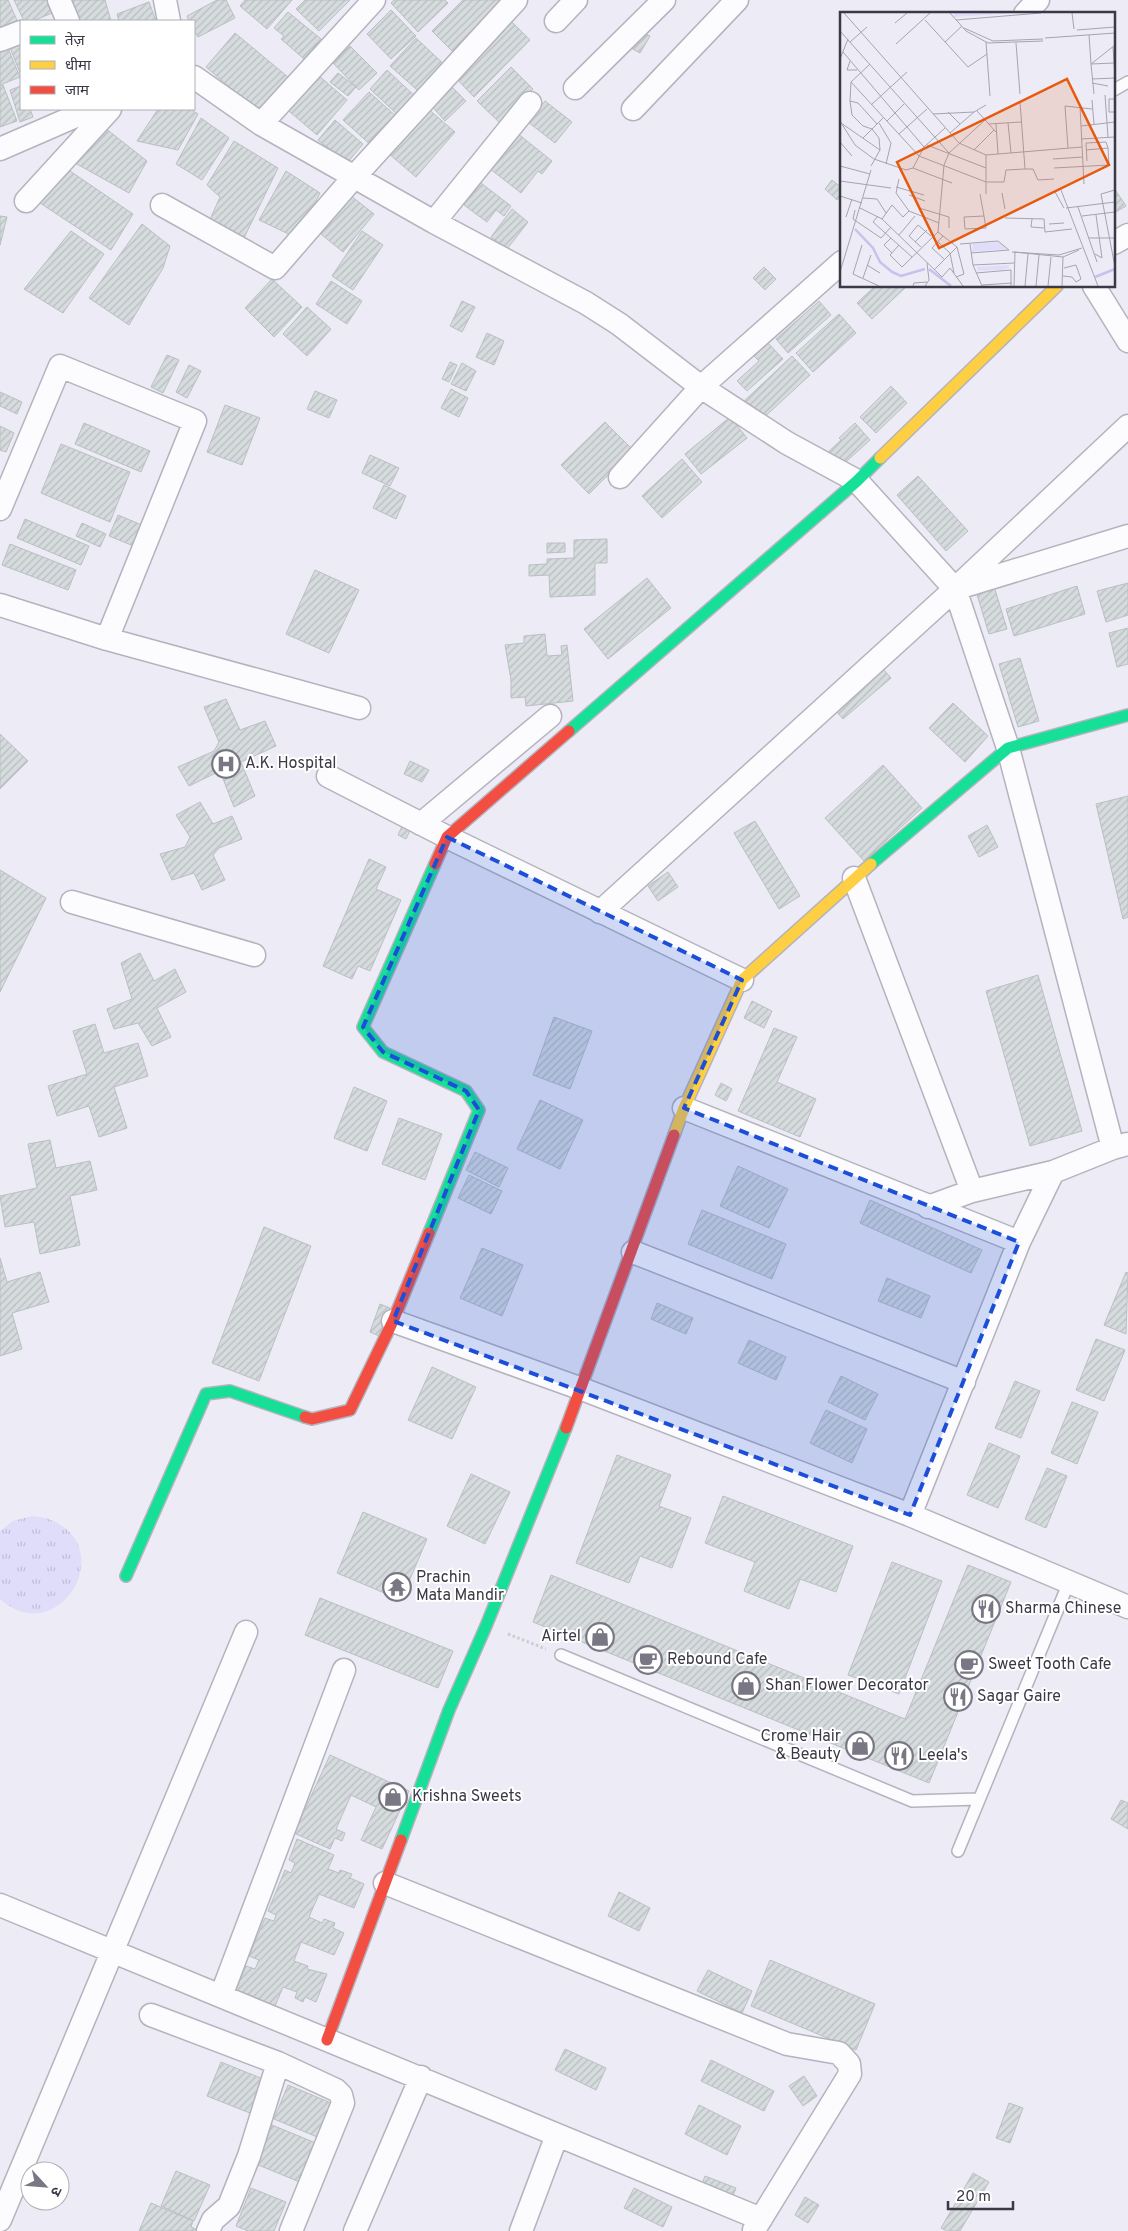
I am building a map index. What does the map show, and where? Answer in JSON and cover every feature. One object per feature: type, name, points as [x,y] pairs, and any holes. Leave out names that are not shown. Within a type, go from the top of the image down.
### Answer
[{"type":"street","points":[[165,0],[169,20]]},
{"type":"street","points":[[261,124],[374,0]]},
{"type":"street","points":[[162,204],[275,268],[354,177],[516,0]]},
{"type":"street","points":[[556,21],[576,0]]},
{"type":"street","points":[[575,88],[664,0]]},
{"type":"street","points":[[633,109],[737,0]]},
{"type":"street","points":[[1028,12],[1038,0]]},
{"type":"street","points":[[0,40],[20,32]]},
{"type":"street","points":[[195,78],[261,124],[434,222],[586,303],[618,324],[701,387],[786,443],[857,481],[955,589],[1008,748],[1120,1146],[1053,1172],[972,1191],[928,1207]]},
{"type":"street","points":[[434,222],[530,103]]},
{"type":"street","points":[[0,149],[90,110]]},
{"type":"street","points":[[26,201],[109,110]]},
{"type":"street","points":[[1116,242],[1128,235]]},
{"type":"street","points":[[620,477],[701,387],[840,264]]},
{"type":"street","points":[[126,1576],[206,1394],[230,1392],[312,1419],[350,1410],[393,1321],[479,1110],[466,1091],[383,1052],[363,1027],[447,837],[857,481],[1056,288]]},
{"type":"street","points":[[1095,288],[1128,340]]},
{"type":"street","points":[[0,509],[60,366],[195,421],[107,639]]},
{"type":"street","points":[[600,912],[955,589],[1128,426]]},
{"type":"street","points":[[955,589],[1128,536]]},
{"type":"street","points":[[0,605],[107,639],[359,708]]},
{"type":"street","points":[[327,2040],[449,1710],[486,1626],[582,1389],[684,1108],[742,980],[854,878],[1008,748],[1128,715]]},
{"type":"street","points":[[421,824],[550,716]]},
{"type":"street","points":[[328,776],[447,837],[742,980]]},
{"type":"street","points":[[854,878],[972,1191]]},
{"type":"street","points":[[72,902],[254,955]]},
{"type":"street","points":[[684,1108],[1019,1242]]},
{"type":"street","points":[[910,1515],[1019,1242],[1053,1172]]},
{"type":"street","points":[[633,1252],[964,1382]]},
{"type":"street","points":[[393,1321],[582,1389],[910,1515],[1128,1607]]},
{"type":"street","points":[[0,2220],[246,1632]]},
{"type":"street","points":[[221,1996],[344,1670]]},
{"type":"street","points":[[0,1905],[421,2077],[557,2135],[757,2225],[850,2074],[849,2064],[839,2053],[787,2044],[385,1883]]},
{"type":"street","points":[[152,2015],[278,2063],[336,2090],[341,2095],[343,2103],[291,2231]]},
{"type":"street","points":[[208,2231],[213,2220],[229,2206],[249,2156],[278,2063]]},
{"type":"street","points":[[354,2231],[421,2077]]},
{"type":"street","points":[[521,2231],[557,2135]]},
{"type":"lane","points":[[1116,89],[1128,82]]},
{"type":"lane","points":[[958,1851],[1069,1582]]},
{"type":"lane","points":[[561,1655],[912,1802],[978,1799]]},
{"type":"path","points":[[486,1626],[536,1645]]},
{"type":"highlighted area","points":[[447,837],[742,980],[684,1108],[1019,1242],[910,1515],[393,1321],[479,1110],[466,1091],[383,1052],[363,1027]]},
{"type":"green space","points":[[32,1516],[51,1520],[71,1534],[80,1551],[80,1571],[73,1590],[60,1604],[42,1613],[22,1612],[0,1599],[0,1531],[13,1521]]},
{"type":"building","points":[[0,0],[8,0],[19,25],[0,33]]},
{"type":"building","points":[[14,0],[54,0],[59,10],[35,20],[24,20]]},
{"type":"building","points":[[67,0],[105,0],[111,20],[73,20]]},
{"type":"building","points":[[217,0],[226,0],[235,18],[198,37],[195,32],[195,20],[189,20],[187,16]]},
{"type":"building","points":[[245,0],[292,0],[267,29],[240,6]]},
{"type":"building","points":[[305,0],[350,0],[319,31],[296,9]]},
{"type":"building","points":[[394,0],[445,0],[448,3],[418,32],[391,3]]},
{"type":"building","points":[[463,0],[505,0],[453,52],[432,31]]},
{"type":"building","points":[[149,2],[156,20],[119,20],[117,14]]},
{"type":"building","points":[[391,10],[416,36],[391,59],[367,34]]},
{"type":"building","points":[[288,12],[321,39],[304,59],[281,39],[284,36],[274,28]]},
{"type":"building","points":[[508,18],[530,40],[474,97],[452,74]]},
{"type":"building","points":[[638,30],[650,36],[640,53],[629,47]]},
{"type":"building","points":[[235,33],[288,77],[259,112],[206,67]]},
{"type":"building","points":[[20,38],[20,73],[8,43]]},
{"type":"building","points":[[416,38],[449,69],[424,96],[390,66]]},
{"type":"building","points":[[7,46],[20,77],[0,85],[0,49]]},
{"type":"building","points":[[350,46],[377,73],[359,90],[333,63]]},
{"type":"building","points":[[511,67],[533,89],[500,123],[477,101]]},
{"type":"building","points":[[387,70],[418,99],[401,118],[370,89]]},
{"type":"building","points":[[338,73],[356,87],[348,96],[330,82]]},
{"type":"building","points":[[318,75],[347,100],[317,135],[283,106]]},
{"type":"building","points":[[449,84],[466,101],[445,121],[429,103]]},
{"type":"building","points":[[3,85],[17,121],[0,127],[0,86]]},
{"type":"building","points":[[20,86],[20,110],[30,110],[33,117],[20,122],[10,90]]},
{"type":"building","points":[[369,92],[398,118],[373,147],[343,120]]},
{"type":"building","points":[[545,101],[572,122],[555,143],[528,122]]},
{"type":"building","points":[[427,108],[455,132],[416,177],[388,153]]},
{"type":"building","points":[[157,110],[192,110],[198,114],[178,150],[137,141]]},
{"type":"building","points":[[201,118],[229,138],[202,180],[176,164]]},
{"type":"building","points":[[335,120],[363,144],[347,163],[318,140]]},
{"type":"building","points":[[105,128],[147,161],[129,193],[75,163]]},
{"type":"building","points":[[517,133],[552,161],[542,174],[538,171],[521,193],[489,168]]},
{"type":"building","points":[[234,141],[278,168],[242,242],[208,224],[220,197],[207,185]]},
{"type":"building","points":[[70,171],[133,214],[111,250],[40,203]]},
{"type":"building","points":[[286,171],[320,193],[297,238],[259,220]]},
{"type":"building","points":[[832,180],[840,186],[840,196],[837,200],[825,189]]},
{"type":"building","points":[[481,183],[511,206],[504,216],[496,210],[487,222],[464,205]]},
{"type":"building","points":[[1116,191],[1126,206],[1116,212]]},
{"type":"building","points":[[346,192],[374,214],[343,252],[316,230]]},
{"type":"building","points":[[512,209],[528,222],[507,249],[491,237]]},
{"type":"building","points":[[0,216],[7,217],[0,245]]},
{"type":"building","points":[[142,224],[170,246],[163,268],[129,325],[89,298]]},
{"type":"building","points":[[71,231],[104,254],[63,313],[24,289]]},
{"type":"building","points":[[362,231],[383,245],[353,290],[332,276]]},
{"type":"building","points":[[764,267],[776,279],[765,290],[753,278]]},
{"type":"building","points":[[272,279],[302,307],[274,337],[245,308]]},
{"type":"building","points":[[331,281],[362,301],[347,324],[316,304]]},
{"type":"building","points":[[873,288],[905,288],[872,319],[857,303]]},
{"type":"building","points":[[462,301],[475,307],[462,332],[450,326]]},
{"type":"building","points":[[819,301],[831,315],[788,353],[776,339]]},
{"type":"building","points":[[307,307],[331,329],[307,356],[283,334]]},
{"type":"building","points":[[839,314],[856,333],[813,372],[796,353]]},
{"type":"building","points":[[487,333],[504,341],[494,365],[476,357]]},
{"type":"building","points":[[768,343],[783,359],[747,391],[737,381],[759,361],[754,356]]},
{"type":"building","points":[[167,355],[179,360],[163,393],[151,387]]},
{"type":"building","points":[[792,356],[810,375],[759,422],[742,403]]},
{"type":"building","points":[[450,362],[457,365],[449,382],[442,379]]},
{"type":"building","points":[[462,363],[476,371],[466,391],[451,384]]},
{"type":"building","points":[[189,365],[201,371],[187,398],[176,392]]},
{"type":"building","points":[[891,386],[907,403],[876,433],[860,417]]},
{"type":"building","points":[[451,389],[468,398],[459,417],[441,408]]},
{"type":"building","points":[[315,391],[337,400],[329,418],[307,409]]},
{"type":"building","points":[[0,392],[22,402],[17,414],[0,406]]},
{"type":"building","points":[[225,405],[260,418],[242,465],[207,452]]},
{"type":"building","points":[[730,417],[747,438],[701,474],[685,454]]},
{"type":"building","points":[[605,422],[633,450],[589,494],[561,465]]},
{"type":"building","points":[[84,423],[150,451],[141,472],[75,444]]},
{"type":"building","points":[[855,423],[870,440],[839,468],[826,454]]},
{"type":"building","points":[[0,426],[14,433],[6,452],[0,450]]},
{"type":"building","points":[[61,444],[130,472],[110,522],[41,493]]},
{"type":"building","points":[[370,455],[399,468],[390,486],[362,473]]},
{"type":"building","points":[[682,459],[702,482],[662,518],[642,496]]},
{"type":"building","points":[[918,476],[968,531],[946,551],[897,495]]},
{"type":"building","points":[[384,485],[406,496],[396,519],[373,508]]},
{"type":"building","points":[[118,515],[144,526],[136,547],[109,536]]},
{"type":"building","points":[[25,519],[89,546],[81,565],[17,538]]},
{"type":"building","points":[[82,523],[106,534],[100,547],[76,536]]},
{"type":"building","points":[[607,539],[607,563],[595,563],[595,595],[550,597],[549,575],[529,576],[529,565],[547,564],[547,559],[574,558],[574,540]]},
{"type":"building","points":[[547,543],[565,543],[565,552],[547,553]]},
{"type":"building","points":[[10,544],[76,570],[68,590],[2,565]]},
{"type":"building","points":[[315,570],[359,590],[329,653],[286,634]]},
{"type":"building","points":[[647,578],[671,608],[608,659],[584,629]]},
{"type":"building","points":[[993,583],[1007,629],[989,634],[975,588]]},
{"type":"building","points":[[1128,583],[1128,615],[1106,622],[1097,591]]},
{"type":"building","points":[[1077,586],[1085,614],[1014,636],[1006,609]]},
{"type":"building","points":[[1128,628],[1128,664],[1117,667],[1109,633]]},
{"type":"building","points":[[545,634],[547,656],[562,655],[561,646],[567,645],[573,701],[526,706],[525,697],[511,698],[511,680],[505,645],[524,643],[524,636]]},
{"type":"building","points":[[1020,658],[1039,721],[1018,727],[999,664]]},
{"type":"building","points":[[877,662],[891,678],[843,719],[830,704]]},
{"type":"building","points":[[226,699],[240,730],[265,721],[276,746],[241,762],[255,796],[234,807],[220,771],[189,786],[178,767],[214,751],[219,742],[204,707]]},
{"type":"building","points":[[953,703],[988,736],[965,762],[929,728]]},
{"type":"building","points":[[0,734],[28,761],[0,789]]},
{"type":"building","points":[[410,761],[429,770],[422,782],[404,774]]},
{"type":"building","points":[[883,765],[922,808],[864,861],[825,818]]},
{"type":"building","points":[[1128,796],[1128,917],[1123,919],[1096,804]]},
{"type":"building","points":[[200,802],[213,824],[232,816],[242,839],[219,848],[213,855],[225,880],[202,890],[194,873],[172,880],[160,854],[185,847],[190,837],[176,815]]},
{"type":"building","points":[[755,821],[800,896],[779,909],[734,833]]},
{"type":"building","points":[[404,822],[412,826],[406,839],[398,835]]},
{"type":"building","points":[[987,825],[998,847],[979,857],[968,836]]},
{"type":"building","points":[[369,859],[386,867],[376,889],[401,900],[370,971],[358,966],[352,979],[323,966]]},
{"type":"building","points":[[0,870],[46,898],[0,992]]},
{"type":"building","points":[[668,872],[678,887],[658,901],[648,886]]},
{"type":"building","points":[[140,953],[154,981],[175,969],[186,992],[157,1008],[171,1037],[152,1046],[138,1023],[114,1029],[107,1009],[132,999],[121,963]]},
{"type":"building","points":[[1038,975],[1082,1131],[1030,1146],[986,991]]},
{"type":"building","points":[[752,1001],[772,1011],[764,1028],[744,1018]]},
{"type":"building","points":[[554,1017],[592,1031],[570,1089],[533,1075]]},
{"type":"building","points":[[95,1024],[104,1053],[138,1043],[148,1076],[114,1087],[127,1128],[99,1137],[89,1106],[57,1116],[48,1086],[87,1074],[73,1031]]},
{"type":"building","points":[[774,1028],[797,1037],[777,1082],[816,1099],[800,1137],[738,1111]]},
{"type":"building","points":[[721,1083],[732,1089],[726,1101],[715,1095]]},
{"type":"building","points":[[354,1087],[387,1101],[367,1151],[334,1138]]},
{"type":"building","points":[[540,1100],[583,1120],[560,1169],[517,1149]]},
{"type":"building","points":[[399,1118],[442,1134],[425,1180],[382,1164]]},
{"type":"building","points":[[50,1140],[56,1168],[90,1161],[97,1190],[70,1196],[80,1245],[40,1254],[34,1222],[5,1227],[0,1196],[37,1188],[28,1144]]},
{"type":"building","points":[[475,1152],[508,1168],[499,1187],[466,1170]]},
{"type":"building","points":[[738,1166],[788,1189],[769,1228],[720,1206]]},
{"type":"building","points":[[469,1175],[502,1191],[491,1214],[458,1198]]},
{"type":"building","points":[[870,1200],[982,1250],[971,1273],[860,1223]]},
{"type":"building","points":[[702,1210],[786,1244],[772,1279],[688,1244]]},
{"type":"building","points":[[264,1227],[311,1246],[259,1381],[212,1363]]},
{"type":"building","points":[[482,1248],[523,1265],[502,1316],[460,1298]]},
{"type":"building","points":[[0,1258],[7,1282],[40,1272],[49,1302],[12,1313],[22,1349],[0,1356]]},
{"type":"building","points":[[1126,1272],[1128,1273],[1126,1334],[1104,1325]]},
{"type":"building","points":[[887,1278],[930,1296],[921,1318],[878,1301]]},
{"type":"building","points":[[657,1303],[693,1318],[686,1334],[651,1319]]},
{"type":"building","points":[[380,1304],[390,1308],[379,1336],[370,1332]]},
{"type":"building","points":[[1096,1339],[1125,1350],[1104,1401],[1076,1390]]},
{"type":"building","points":[[749,1340],[786,1357],[776,1380],[738,1363]]},
{"type":"building","points":[[432,1367],[476,1387],[452,1439],[408,1420]]},
{"type":"building","points":[[841,1376],[878,1394],[865,1420],[828,1402]]},
{"type":"building","points":[[1015,1381],[1040,1391],[1021,1438],[995,1428]]},
{"type":"building","points":[[1072,1402],[1098,1412],[1077,1464],[1051,1453]]},
{"type":"building","points":[[826,1410],[867,1429],[852,1463],[810,1443]]},
{"type":"building","points":[[989,1443],[1020,1456],[998,1508],[967,1495]]},
{"type":"building","points":[[617,1455],[671,1475],[659,1506],[691,1518],[672,1568],[640,1556],[629,1583],[576,1563]]},
{"type":"building","points":[[1047,1468],[1067,1476],[1046,1528],[1025,1519]]},
{"type":"building","points":[[471,1474],[510,1492],[485,1544],[447,1526]]},
{"type":"building","points":[[723,1496],[853,1546],[836,1592],[800,1579],[789,1609],[744,1591],[755,1562],[705,1543]]},
{"type":"building","points":[[363,1512],[427,1539],[401,1600],[337,1573]]},
{"type":"building","points":[[892,1562],[942,1581],[899,1694],[848,1675]]},
{"type":"building","points":[[968,1565],[1011,1582],[929,1783],[533,1622],[551,1575],[905,1719]]},
{"type":"building","points":[[320,1598],[453,1651],[438,1688],[305,1635]]},
{"type":"building","points":[[330,1755],[409,1791],[382,1849],[361,1840],[376,1807],[351,1795],[336,1829],[345,1833],[342,1841],[335,1838],[330,1849],[294,1833]]},
{"type":"building","points":[[1121,1800],[1128,1803],[1128,1829],[1111,1819]]},
{"type":"building","points":[[297,1839],[334,1855],[328,1869],[339,1873],[340,1870],[352,1874],[350,1878],[364,1884],[354,1908],[319,1894],[309,1917],[322,1923],[324,1919],[335,1923],[333,1928],[344,1933],[334,1955],[301,1942],[294,1961],[308,1966],[307,1969],[327,1974],[316,2002],[305,1997],[303,2002],[295,1998],[297,1992],[283,1987],[275,2006],[236,1990],[246,1966],[255,1969],[259,1960],[249,1956],[265,1918],[274,1921],[276,1915],[268,1911],[285,1870],[291,1873],[295,1863],[289,1860]]},
{"type":"building","points":[[619,1892],[650,1908],[639,1931],[608,1916]]},
{"type":"building","points":[[770,1960],[875,2004],[856,2050],[751,2006]]},
{"type":"building","points":[[708,1970],[752,1991],[742,2013],[697,1991]]},
{"type":"building","points":[[565,2049],[606,2068],[596,2090],[555,2070]]},
{"type":"building","points":[[711,2060],[774,2091],[764,2111],[701,2081]]},
{"type":"building","points":[[221,2062],[268,2081],[255,2115],[207,2096]]},
{"type":"building","points":[[804,2076],[817,2096],[803,2106],[789,2086]]},
{"type":"building","points":[[288,2085],[336,2105],[322,2139],[274,2119]]},
{"type":"building","points":[[1009,2103],[1023,2108],[1010,2143],[996,2138]]},
{"type":"building","points":[[699,2105],[741,2126],[727,2155],[685,2134]]},
{"type":"building","points":[[272,2125],[323,2146],[307,2185],[256,2164]]},
{"type":"building","points":[[176,2171],[210,2185],[194,2221],[161,2206]]},
{"type":"building","points":[[973,2173],[989,2182],[960,2231],[947,2231],[941,2228]]},
{"type":"building","points":[[705,2176],[736,2188],[730,2203],[699,2191]]},
{"type":"building","points":[[251,2188],[286,2202],[274,2231],[248,2231],[236,2226]]},
{"type":"building","points":[[634,2188],[672,2207],[663,2227],[624,2208]]},
{"type":"building","points":[[805,2197],[819,2205],[808,2223],[795,2215]]},
{"type":"building","points":[[151,2203],[193,2221],[191,2227],[200,2231],[139,2231]]},
{"type":"traffic: fast","points":[[569,731],[857,481],[880,458]]},
{"type":"traffic: fast","points":[[871,864],[1008,748],[1128,715]]},
{"type":"traffic: fast","points":[[429,1233],[479,1110],[466,1091],[383,1052],[363,1027],[435,864]]},
{"type":"traffic: fast","points":[[126,1576],[206,1394],[230,1391],[305,1417]]},
{"type":"traffic: fast","points":[[401,1840],[449,1710],[486,1626],[566,1428]]},
{"type":"traffic: slow","points":[[880,458],[1055,288]]},
{"type":"traffic: slow","points":[[674,1135],[684,1108],[742,980],[871,864]]},
{"type":"traffic: jam","points":[[435,864],[447,837],[569,731]]},
{"type":"traffic: jam","points":[[566,1428],[674,1135]]},
{"type":"traffic: jam","points":[[305,1417],[312,1419],[350,1410],[393,1321],[429,1233]]},
{"type":"traffic: jam","points":[[327,2040],[401,1840]]},
{"type":"place","name":"A.K. Hospital","points":[[226,764]]},
{"type":"place","name":"Prachin Mata Mandir","points":[[397,1587]]},
{"type":"place","name":"Sharma Chinese","points":[[986,1609]]},
{"type":"place","name":"Airtel","points":[[600,1637]]},
{"type":"place","name":"Rebound Cafe","points":[[648,1660]]},
{"type":"place","name":"Sweet Tooth Cafe","points":[[969,1665]]},
{"type":"place","name":"Shan Flower Decorator","points":[[746,1686]]},
{"type":"place","name":"Sagar Gaire","points":[[958,1697]]},
{"type":"place","name":"Crome Hair & Beauty","points":[[860,1746]]},
{"type":"place","name":"Leela's","points":[[899,1756]]},
{"type":"place","name":"Krishna Sweets","points":[[393,1797]]}]
